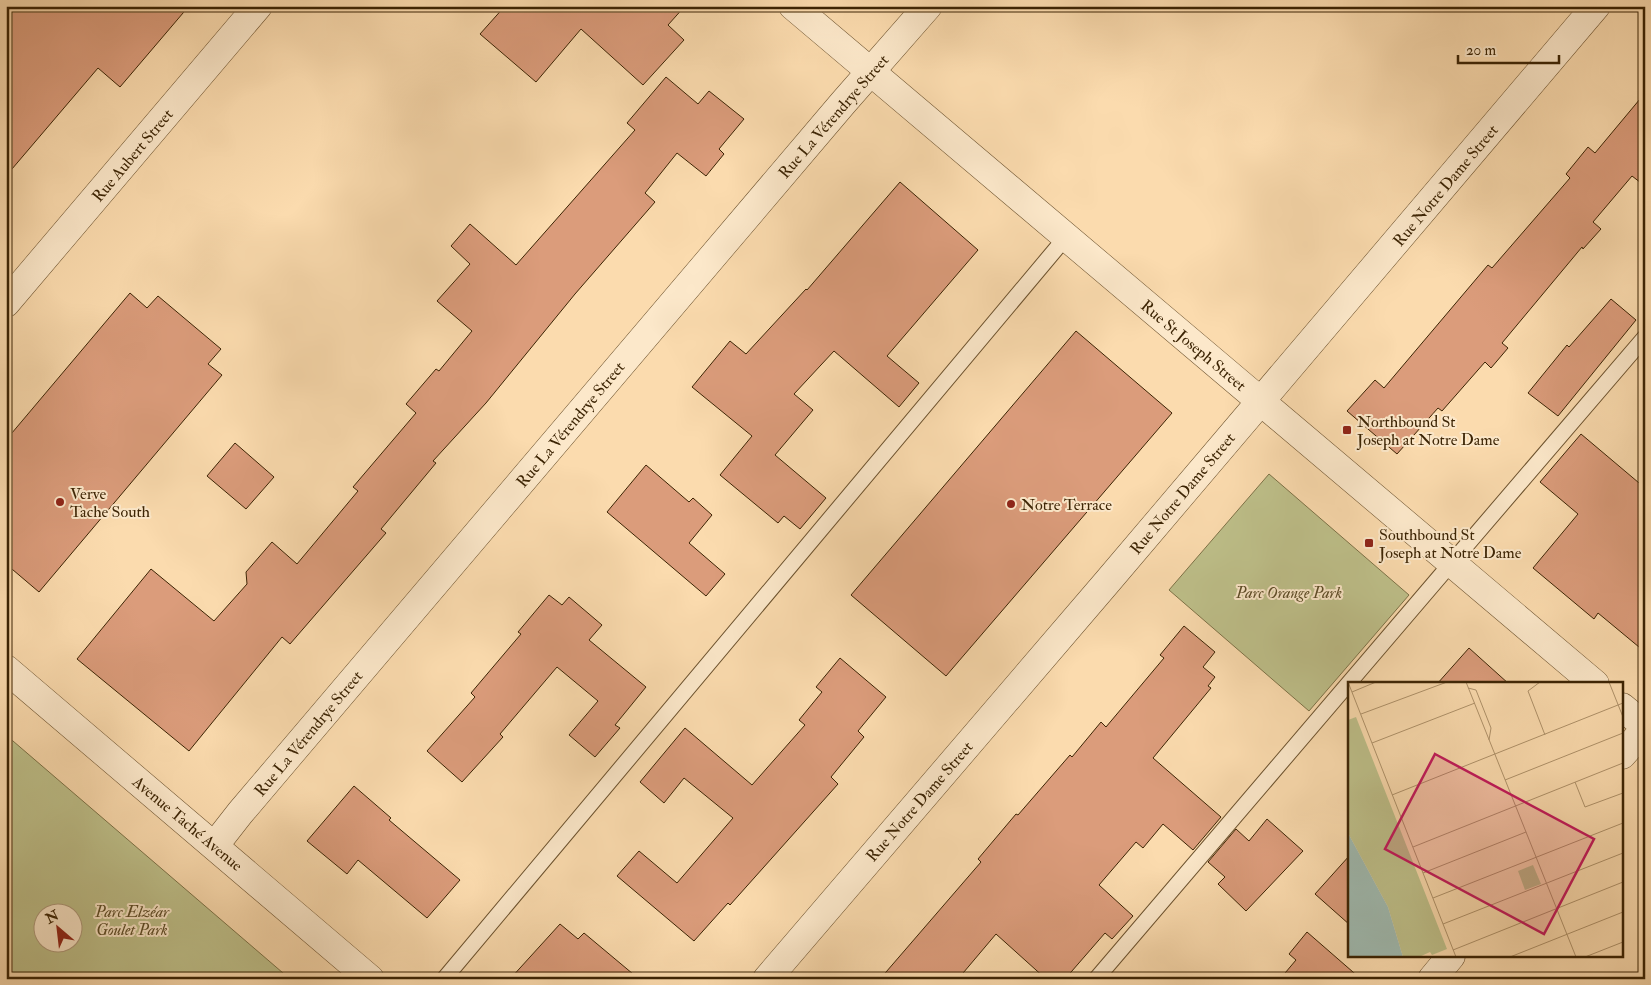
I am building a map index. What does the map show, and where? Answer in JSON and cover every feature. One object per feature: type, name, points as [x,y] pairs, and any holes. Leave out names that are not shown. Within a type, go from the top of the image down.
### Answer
[{"type":"street","name":"Rue Aubert Street","points":[[6,303],[258,6]]},
{"type":"street","name":"Rue St Joseph Street","points":[[792,6],[1593,682]]},
{"type":"street","name":"Rue La Vérendrye Street","points":[[215,845],[240,813],[843,103],[928,6]]},
{"type":"street","name":"Rue Notre Dame Street","points":[[767,979],[1596,6]]},
{"type":"street","name":"Avenue Taché Avenue","points":[[6,669],[215,845],[370,979]]},
{"type":"street","points":[[1624,709],[1645,727],[1624,753]]},
{"type":"street","points":[[1432,979],[1449,958]]},
{"type":"lane","points":[[444,979],[1066,237]]},
{"type":"lane","points":[[1349,682],[1645,337]]},
{"type":"lane","points":[[1096,979],[1348,683]]},
{"type":"green space","name":"Parc Orange Park","points":[[1269,474],[1409,595],[1309,711],[1169,590]]},
{"type":"green space","name":"Parc Elzéar Goulet Park","points":[[6,735],[290,979],[6,979]]},
{"type":"building","points":[[6,6],[189,6],[120,87],[98,68],[6,176]]},
{"type":"building","points":[[505,6],[685,6],[668,25],[684,40],[643,85],[581,29],[536,82],[480,34]]},
{"type":"building","points":[[666,77],[698,104],[709,91],[744,119],[719,149],[724,154],[706,176],[677,153],[645,193],[655,202],[575,294],[486,403],[433,461],[436,463],[381,529],[386,533],[290,644],[282,637],[189,751],[77,659],[151,569],[214,621],[247,584],[246,572],[272,542],[297,564],[358,491],[353,487],[416,413],[406,404],[436,369],[439,371],[472,331],[437,301],[470,264],[451,246],[470,224],[516,265],[635,130],[627,123]]},
{"type":"building","points":[[1645,93],[1645,186],[1632,176],[1593,222],[1601,229],[1583,249],[1582,247],[1502,343],[1508,348],[1491,368],[1485,362],[1442,411],[1438,408],[1397,454],[1347,411],[1375,380],[1384,388],[1488,265],[1492,268],[1570,178],[1566,174],[1588,147],[1595,153]]},
{"type":"building","points":[[900,182],[978,250],[887,356],[919,383],[899,407],[834,351],[794,394],[813,410],[775,455],[826,498],[800,529],[784,516],[778,523],[720,475],[752,436],[692,387],[730,341],[746,354],[807,290]]},
{"type":"building","name":"Verve Tache South","points":[[130,293],[147,308],[158,296],[221,349],[208,364],[222,375],[39,592],[6,564],[6,440]]},
{"type":"building","points":[[1611,299],[1636,320],[1558,416],[1528,393],[1567,345],[1569,347]]},
{"type":"building","name":"Notre Terrace","points":[[1076,331],[1172,413],[946,676],[851,595]]},
{"type":"building","points":[[1581,434],[1645,488],[1645,652],[1598,613],[1594,619],[1533,568],[1578,514],[1540,482]]},
{"type":"building","points":[[235,443],[274,477],[246,509],[207,476]]},
{"type":"building","points":[[646,465],[689,502],[693,498],[712,515],[689,543],[725,574],[706,596],[607,512]]},
{"type":"building","points":[[549,595],[562,605],[569,597],[602,625],[589,640],[646,687],[615,725],[620,728],[595,757],[569,735],[598,701],[557,667],[500,734],[503,737],[462,782],[427,751],[475,697],[471,693],[521,634],[518,632]]},
{"type":"building","points":[[1184,626],[1215,652],[1203,667],[1215,677],[1208,686],[1211,688],[1153,758],[1221,817],[1193,850],[1163,824],[1143,848],[1136,842],[1099,885],[1133,916],[1112,939],[1105,933],[1065,979],[1046,979],[996,934],[958,979],[880,979],[981,862],[978,859],[1016,814],[1018,815],[1070,755],[1072,757],[1101,722],[1106,727],[1164,658],[1160,655]]},
{"type":"building","points":[[1469,648],[1507,682],[1439,682]]},
{"type":"building","points":[[840,658],[886,697],[858,731],[864,737],[831,777],[838,784],[730,905],[728,903],[694,941],[617,876],[639,851],[677,883],[733,818],[684,778],[664,803],[640,782],[685,728],[752,785],[805,725],[799,720],[822,692],[816,687]]},
{"type":"building","points":[[354,786],[391,818],[389,820],[460,880],[427,918],[358,860],[347,874],[307,841]]},
{"type":"building","points":[[1267,819],[1303,851],[1246,911],[1218,884],[1225,877],[1208,862],[1236,829],[1249,841]]},
{"type":"building","points":[[1348,857],[1348,923],[1315,894]]},
{"type":"building","points":[[560,924],[578,939],[584,933],[639,979],[510,979]]},
{"type":"building","points":[[1307,932],[1361,979],[1280,979],[1296,960],[1289,954]]},
{"type":"place","name":"Northbound St Joseph at Notre Dame","points":[[1347,430]]},
{"type":"place","name":"Verve Tache South","points":[[60,502]]},
{"type":"place","name":"Notre Terrace","points":[[1011,504]]},
{"type":"place","name":"Southbound St Joseph at Notre Dame","points":[[1369,543]]}]
